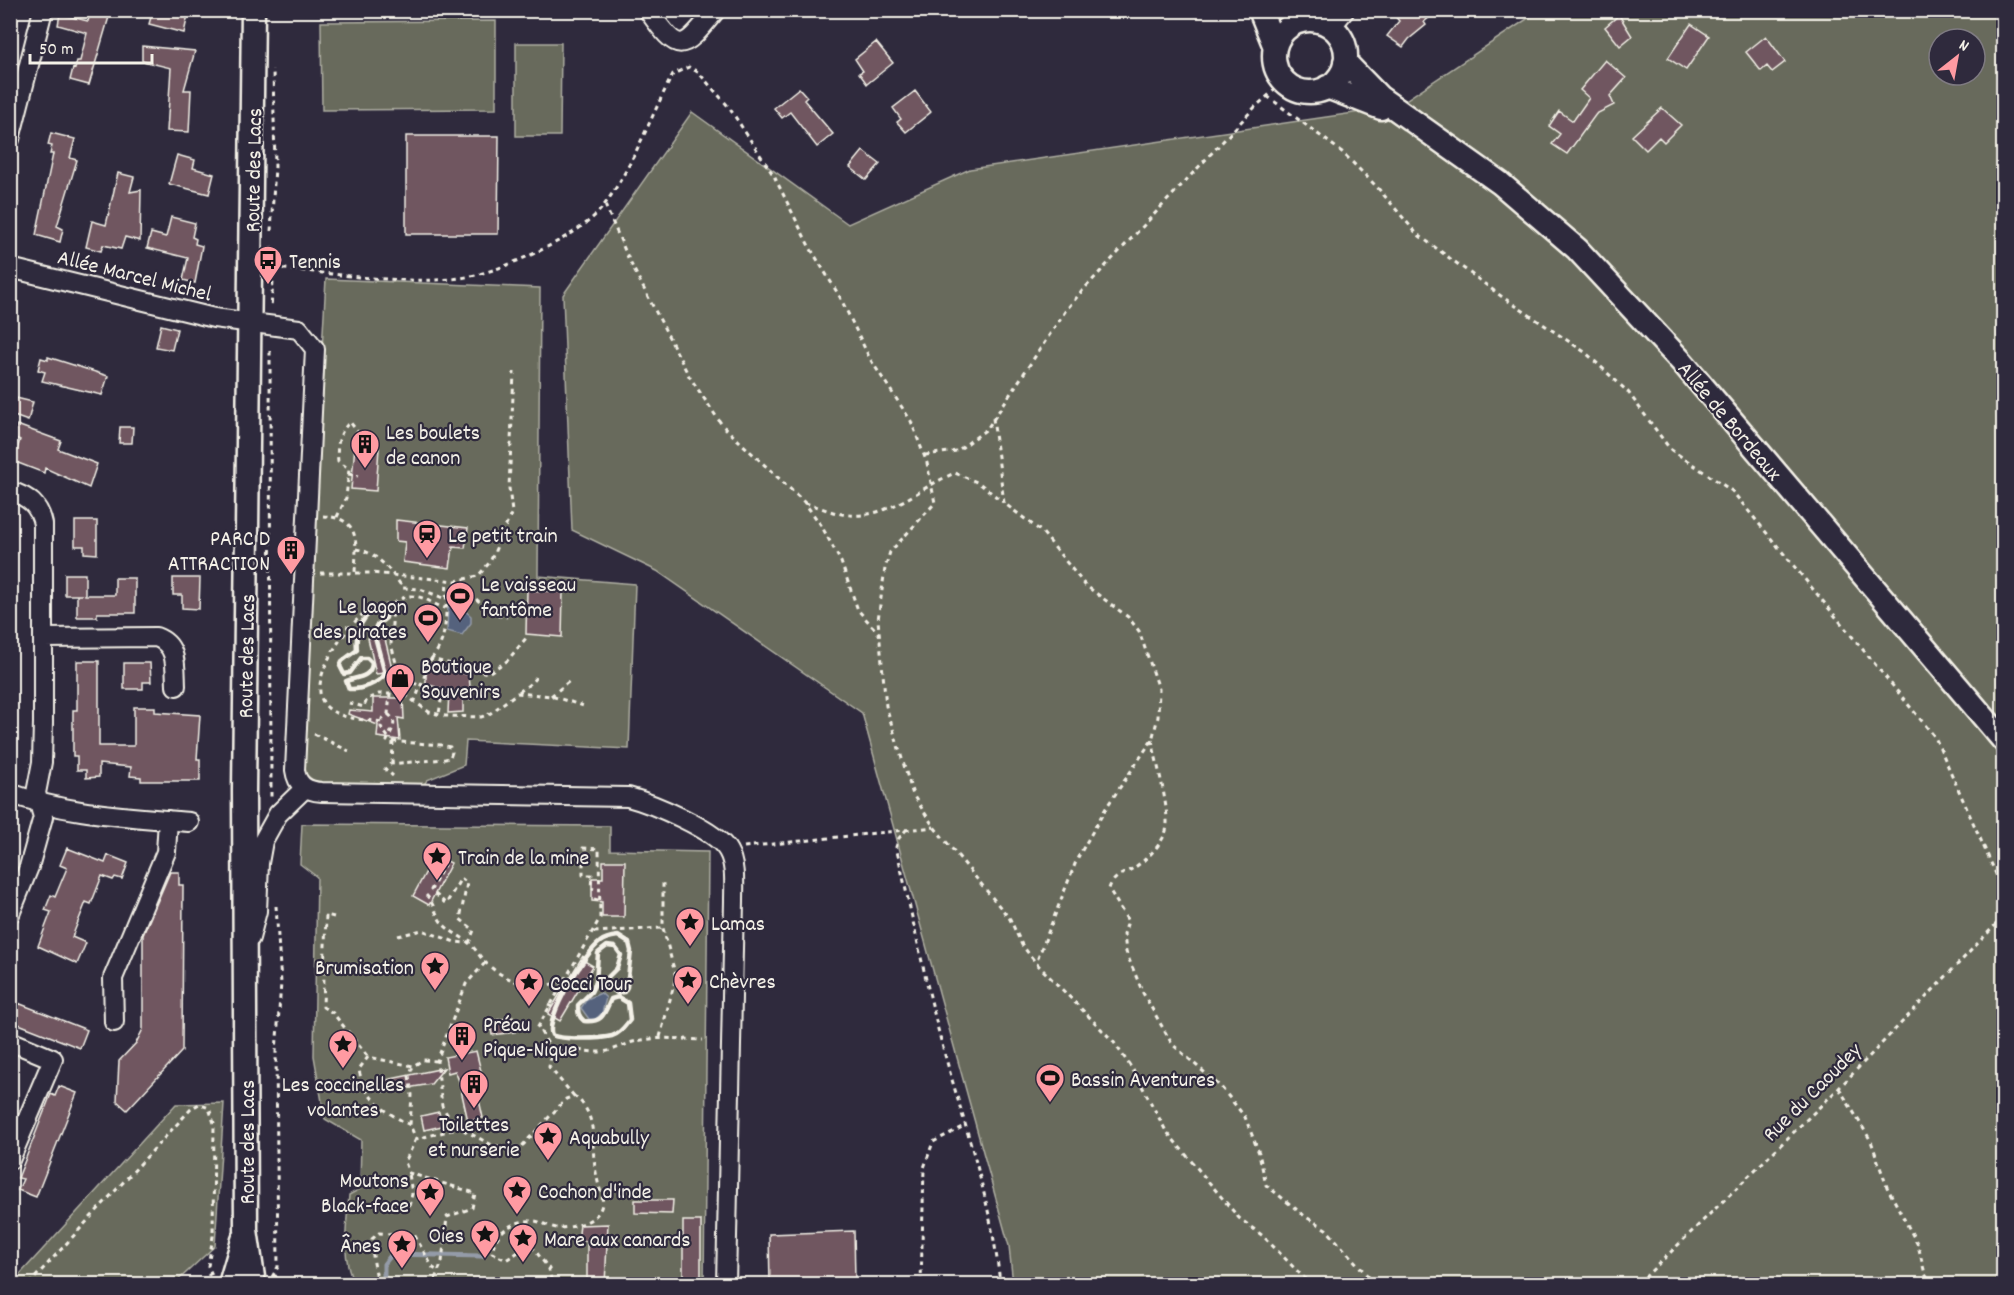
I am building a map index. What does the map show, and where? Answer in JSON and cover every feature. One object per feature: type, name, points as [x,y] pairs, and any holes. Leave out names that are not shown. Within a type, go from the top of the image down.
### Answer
[{"type":"main road","name":"Route des Lacs","points":[[253,10],[244,791],[246,1230],[254,1284]]},
{"type":"main road","points":[[1260,10],[1275,47],[1275,66],[1285,81],[1296,89],[1308,92],[1327,87],[1341,74],[1345,62],[1338,19],[1319,21],[1285,17],[1283,32],[1275,47]]},
{"type":"main road","name":"Allée de Bordeaux","points":[[1345,62],[1371,90],[1523,202],[1561,234],[1607,281],[1683,363],[2004,741]]},
{"type":"main road","name":"Allée de Bordeaux","points":[[1327,87],[1359,97],[1427,132]]},
{"type":"main road","name":"Route des Lacs","points":[[230,1284],[246,1230]]},
{"type":"street","points":[[10,139],[43,10]]},
{"type":"street","points":[[648,10],[668,39],[680,42],[691,39],[716,10]]},
{"type":"street","name":"Allée Marcel Michel","points":[[10,268],[214,318],[299,329],[315,349],[295,762],[296,777],[305,788]]},
{"type":"street","points":[[10,491],[34,503],[41,516],[43,638],[42,762],[36,793],[43,817],[29,867],[10,915]]},
{"type":"street","points":[[43,638],[156,637],[165,640],[175,658],[176,686]]},
{"type":"street","points":[[245,957],[257,911],[259,862],[263,842],[278,814],[305,788],[322,792],[628,797],[659,807],[717,839],[728,849],[733,869],[734,901],[726,1284]]},
{"type":"street","points":[[10,793],[40,805],[66,810],[189,822]]},
{"type":"street","points":[[114,1022],[113,978],[166,852],[168,820]]},
{"type":"street","points":[[10,1041],[53,1059],[10,1160]]},
{"type":"path","points":[[273,64],[275,167],[271,246],[274,268],[400,279],[454,279],[477,274],[541,250],[591,220],[604,205],[643,139],[672,74],[681,68],[694,69],[728,106],[774,176],[809,246],[840,297],[870,359],[911,421],[933,482],[935,497],[932,508],[899,540],[888,558],[878,620],[886,706],[913,795],[934,827],[1010,920],[1022,945],[1036,963],[1113,1041],[1135,1072],[1166,1131],[1239,1218],[1263,1236],[1310,1284]]},
{"type":"path","points":[[925,455],[957,451],[987,429],[1066,310],[1083,290],[1267,96],[1285,81]]},
{"type":"path","points":[[1267,96],[1342,152],[1377,187],[1417,234],[1501,296],[1586,353],[1628,392],[1670,449],[1732,491],[1935,737],[2004,892]]},
{"type":"path","points":[[604,205],[635,272],[689,376],[722,425],[804,502],[834,545],[858,610],[880,635]]},
{"type":"path","points":[[313,573],[393,575],[456,581],[478,576],[490,562],[512,512],[509,488],[514,372]]},
{"type":"path","points":[[993,418],[1004,503]]},
{"type":"path","points":[[337,517],[346,498],[349,469],[338,461],[336,449],[342,431],[350,422],[357,431],[357,451],[360,453]]},
{"type":"path","points":[[804,502],[842,514],[876,513],[910,498],[933,482],[955,473],[979,483],[1042,532],[1071,571],[1104,601],[1128,617],[1139,632],[1159,689],[1158,717],[1152,740],[1077,860],[1036,963]]},
{"type":"path","points":[[348,474],[358,476]]},
{"type":"path","points":[[315,516],[337,517],[349,525],[355,534],[356,573]]},
{"type":"path","points":[[356,549],[369,551],[403,588],[420,589],[446,599]]},
{"type":"path","points":[[414,703],[431,659],[439,651],[443,637],[447,580]]},
{"type":"path","points":[[456,581],[494,615],[507,617]]},
{"type":"path","points":[[381,722],[356,720],[326,706],[318,690],[324,666],[350,627],[370,608],[393,604],[411,596],[425,598],[445,608]]},
{"type":"path","points":[[393,604],[391,644],[401,678]]},
{"type":"path","points":[[316,626],[350,627]]},
{"type":"path","points":[[431,659],[488,674],[507,661],[526,637]]},
{"type":"path","points":[[349,703],[364,707],[367,699],[379,694],[404,694],[414,703],[439,714],[481,717],[488,715],[531,683],[538,675]]},
{"type":"path","points":[[401,678],[442,694],[463,691]]},
{"type":"path","points":[[388,738],[394,725],[388,714],[390,694],[394,684],[401,678]]},
{"type":"path","points":[[551,696],[572,680]]},
{"type":"path","points":[[517,693],[551,696],[587,707]]},
{"type":"path","points":[[439,714],[442,694]]},
{"type":"path","points":[[381,722],[388,714]]},
{"type":"path","points":[[381,722],[388,738],[387,741],[442,745],[450,747],[452,752],[450,758],[392,764],[385,769],[387,772],[402,776]]},
{"type":"path","points":[[1152,740],[1167,818],[1166,832],[1151,854],[1119,876],[1111,883],[1109,889],[1128,921],[1124,934],[1133,971],[1172,1044],[1221,1087],[1245,1118],[1259,1153],[1266,1185],[1306,1217],[1326,1229],[1375,1284]]},
{"type":"path","points":[[392,764],[393,742]]},
{"type":"path","points":[[728,849],[813,838],[878,835],[934,827]]},
{"type":"path","points":[[908,829],[898,838],[896,847],[940,1037],[966,1125],[997,1246],[1000,1284]]},
{"type":"path","points":[[552,1284],[549,1269],[534,1248],[526,1247],[506,1260],[492,1253],[493,1241],[502,1232],[520,1221],[537,1221],[556,1228],[577,1225],[592,1219],[602,1207],[603,1199],[597,1181],[593,1128],[589,1115],[580,1100],[549,1067],[552,1051],[538,1027],[548,1005],[594,932],[600,918],[599,849],[583,848],[583,875],[592,875],[591,888],[594,889]]},
{"type":"path","points":[[442,864],[444,865],[431,890],[446,904],[461,878],[467,883],[460,919],[474,930],[469,943]]},
{"type":"path","points":[[660,1037],[676,977],[663,928],[663,879]]},
{"type":"path","points":[[426,895],[433,902],[439,920],[453,935],[469,943],[485,963],[522,984],[540,987],[565,980]]},
{"type":"path","points":[[433,902],[436,895]]},
{"type":"path","points":[[594,899],[601,900]]},
{"type":"path","points":[[334,917],[326,915],[323,1007],[333,1013],[368,1058],[413,1066]]},
{"type":"path","name":"Rue du Caoudey","points":[[1638,1284],[1839,1088],[2004,916]]},
{"type":"path","points":[[594,932],[663,928]]},
{"type":"path","points":[[398,936],[422,930],[455,942],[469,943]]},
{"type":"path","points":[[580,955],[584,958],[580,968]]},
{"type":"path","points":[[485,963],[466,984],[437,1061],[442,1106],[454,1125],[490,1144],[508,1149],[523,1145],[555,1107],[574,1096]]},
{"type":"path","points":[[548,1005],[556,1010]]},
{"type":"path","points":[[552,1051],[562,1048],[580,1053],[606,1052],[634,1042],[660,1037],[703,1040]]},
{"type":"path","points":[[368,1058],[360,1064],[361,1086],[379,1107],[410,1125]]},
{"type":"path","points":[[409,1206],[412,1194],[405,1162],[416,1138],[410,1125],[412,1095],[409,1076],[413,1066],[423,1060],[437,1061]]},
{"type":"path","points":[[1839,1088],[1871,1141],[1887,1187],[1918,1245],[1925,1274],[1931,1284]]},
{"type":"path","points":[[416,1138],[452,1130],[454,1125]]},
{"type":"path","points":[[921,1284],[924,1168],[933,1142],[966,1125]]},
{"type":"path","points":[[409,1173],[475,1193],[472,1208],[447,1218],[439,1270],[433,1284]]},
{"type":"path","points":[[378,1284],[372,1264],[372,1239],[379,1233],[415,1236],[433,1268],[439,1270]]},
{"type":"path","points":[[204,1284],[210,1273]]},
{"type":"path","points":[[275,1275],[279,1284]]},
{"type":"green space","points":[[1539,11],[2003,11],[2003,1284],[1013,1284],[1009,1246],[862,713],[657,571],[572,530],[563,295],[692,112],[848,224],[970,169],[1395,107]]},
{"type":"green space","points":[[496,21],[496,109],[322,110],[321,22]]},
{"type":"green space","points":[[516,43],[561,43],[560,136],[516,136]]},
{"type":"green space","points":[[326,279],[540,288],[538,576],[635,584],[629,749],[466,741],[464,765],[427,780],[421,789],[318,784],[303,772],[305,653]]},
{"type":"green space","points":[[302,824],[610,826],[610,850],[708,852],[704,1284],[355,1284],[347,1263],[346,1229],[349,1195],[360,1189],[361,1140],[325,1119],[314,1056],[317,877],[300,864]]},
{"type":"green space","points":[[224,1103],[215,1246],[174,1284],[11,1284],[176,1104]]},
{"type":"water","name":"Le vaisseau fantôme","points":[[448,607],[461,607],[471,616],[471,623],[462,635],[447,631]]},
{"type":"water","points":[[601,993],[606,998],[602,1013],[595,1020],[589,1019],[581,1008],[587,999]]},
{"type":"building","points":[[91,10],[111,10],[89,85],[70,80],[73,68],[75,69],[77,61],[80,61],[87,33],[58,25],[60,14],[88,21]]},
{"type":"building","points":[[153,10],[167,14],[168,10],[189,10],[184,33],[149,24]]},
{"type":"building","points":[[1390,10],[1438,10],[1424,22],[1426,25],[1403,47],[1387,36],[1399,21]]},
{"type":"building","points":[[1619,15],[1632,36],[1620,46],[1605,27]]},
{"type":"building","points":[[1691,24],[1709,36],[1686,70],[1668,58]]},
{"type":"building","points":[[1766,36],[1785,62],[1772,72],[1767,66],[1761,71],[1746,52]]},
{"type":"building","points":[[876,42],[893,63],[867,84],[859,73],[863,71],[855,59]]},
{"type":"building","points":[[142,46],[195,51],[184,90],[191,90],[189,132],[167,131],[171,68],[142,61]]},
{"type":"building","points":[[1605,60],[1626,78],[1610,96],[1614,105],[1596,114],[1567,154],[1552,144],[1560,134],[1549,126],[1559,111],[1573,121],[1589,98],[1580,90]]},
{"type":"building","points":[[799,88],[807,97],[804,100],[833,134],[817,147],[790,112],[782,118],[774,108]]},
{"type":"building","points":[[915,91],[931,112],[906,132],[897,122],[901,119],[893,108]]},
{"type":"building","points":[[1662,108],[1681,125],[1664,142],[1659,137],[1646,150],[1632,136]]},
{"type":"building","points":[[51,133],[75,139],[70,158],[77,160],[57,226],[63,229],[60,242],[36,235],[53,154],[50,154],[52,146],[48,145]]},
{"type":"building","points":[[406,136],[499,136],[498,234],[406,234]]},
{"type":"building","points":[[863,151],[880,164],[866,180],[850,167]]},
{"type":"building","points":[[177,155],[195,160],[193,168],[214,174],[209,194],[169,184]]},
{"type":"building","points":[[118,173],[134,177],[130,192],[141,190],[140,241],[125,237],[121,249],[103,245],[101,251],[86,247],[92,221],[106,225]]},
{"type":"building","points":[[171,217],[195,223],[192,237],[196,239],[195,244],[202,246],[195,283],[183,280],[188,258],[147,248],[151,233],[166,237]]},
{"type":"building","points":[[161,325],[177,329],[172,350],[156,347]]},
{"type":"building","points":[[48,357],[108,376],[102,395],[42,381],[45,372],[38,370],[41,358],[48,360]]},
{"type":"building","points":[[16,398],[33,402],[28,421],[11,415]]},
{"type":"building","points":[[17,425],[61,441],[58,449],[97,464],[89,488],[45,468],[44,473],[13,461],[20,440],[13,437]]},
{"type":"building","points":[[120,427],[133,427],[132,443],[119,443]]},
{"type":"building","name":"Les boulets de canon","points":[[355,446],[379,448],[376,491],[351,489]]},
{"type":"building","points":[[396,520],[468,528],[465,548],[453,547],[450,568],[403,562],[405,542],[396,541]]},
{"type":"building","points":[[75,521],[97,521],[97,554],[84,553],[84,546],[75,546]]},
{"type":"building","points":[[65,574],[85,574],[85,595],[115,595],[115,578],[135,578],[135,613],[97,613],[97,617],[77,617],[77,595],[65,595]]},
{"type":"building","points":[[173,578],[200,578],[199,609],[182,608],[182,595],[173,595]]},
{"type":"building","points":[[527,590],[563,592],[562,637],[526,634]]},
{"type":"building","points":[[384,635],[393,672],[376,674],[368,638]]},
{"type":"building","points":[[77,661],[99,661],[99,746],[134,746],[134,707],[155,707],[155,712],[200,715],[197,759],[200,759],[200,781],[141,781],[141,777],[130,776],[131,767],[99,764],[99,777],[86,778],[86,770],[77,770],[77,756],[73,756],[73,710],[77,710]]},
{"type":"building","points":[[124,663],[150,663],[151,682],[143,682],[143,689],[124,689]]},
{"type":"building","points":[[432,664],[469,675],[471,699],[463,699],[463,712],[448,713],[449,691],[426,684],[426,674]]},
{"type":"building","points":[[373,698],[403,698],[404,719],[398,718],[400,740],[377,737],[378,725],[348,714],[349,710],[373,712]]},
{"type":"building","points":[[67,848],[105,863],[108,855],[128,863],[122,879],[115,877],[113,880],[102,876],[91,904],[86,902],[72,937],[86,943],[77,964],[38,946],[51,912],[45,910],[51,895],[55,897],[67,868],[60,865]]},
{"type":"building","points":[[435,855],[451,863],[429,905],[413,896]]},
{"type":"building","points":[[603,861],[625,861],[624,917],[602,917],[602,902],[592,901],[592,878],[603,878]]},
{"type":"building","points":[[170,872],[179,872],[179,885],[183,885],[182,1051],[127,1110],[117,1101],[119,1061],[136,1043],[143,1029],[143,935]]},
{"type":"building","points":[[581,959],[593,966],[560,1021],[548,1014]]},
{"type":"building","points":[[18,1003],[87,1030],[80,1048],[11,1021]]},
{"type":"building","points":[[513,1017],[515,1032],[492,1035],[490,1021]]},
{"type":"building","points":[[476,1051],[482,1075],[474,1077],[483,1118],[468,1121],[459,1081],[455,1071],[448,1073],[445,1057]]},
{"type":"building","points":[[444,1068],[431,1084],[383,1092],[381,1081]]},
{"type":"building","points":[[59,1086],[77,1093],[36,1197],[18,1190],[23,1179],[18,1178],[51,1094],[55,1096]]},
{"type":"building","points":[[439,1112],[442,1126],[424,1130],[421,1116]]},
{"type":"building","points":[[635,1200],[673,1200],[672,1214],[635,1213]]},
{"type":"building","points":[[683,1221],[701,1221],[701,1284],[683,1284]]},
{"type":"building","points":[[608,1224],[605,1284],[587,1284],[587,1241],[578,1241],[580,1225]]},
{"type":"building","points":[[854,1231],[855,1279],[770,1284],[769,1234]]},
{"type":"waterway","points":[[391,1284],[384,1277],[384,1264],[392,1254],[482,1256]]},
{"type":"waterway","points":[[508,1284],[522,1284]]},
{"type":"railway","points":[[383,608],[387,612],[386,618],[376,626],[374,633],[385,674],[369,686],[349,689],[346,681],[359,678],[369,672],[372,663],[367,658],[361,658],[350,673],[344,674],[340,666],[342,661],[357,650],[357,636],[361,623],[370,613],[383,608]]},
{"type":"railway","points":[[618,936],[629,943],[631,951],[627,987],[624,992],[617,993],[607,985],[608,977],[617,968],[621,955],[615,947],[607,946],[598,953],[596,982],[591,992],[578,1005],[578,1012],[584,1021],[595,1021],[602,1016],[611,999],[618,997],[628,1003],[630,1020],[620,1032],[612,1036],[564,1038],[552,1035],[554,1015],[576,972],[593,948],[606,939],[618,936]]},
{"type":"place","name":"Tennis","points":[[268,286]]},
{"type":"place","name":"Les boulets de canon","points":[[365,470]]},
{"type":"place","name":"Le petit train","points":[[427,560]]},
{"type":"place","name":"PARC D ATTRACTION","points":[[291,576]]},
{"type":"place","name":"Le vaisseau fantôme","points":[[460,622]]},
{"type":"place","name":"Le lagon des pirates","points":[[428,644]]},
{"type":"place","name":"Boutique Souvenirs","points":[[400,704]]},
{"type":"place","name":"Train de la mine","points":[[437,882]]},
{"type":"place","name":"Lamas","points":[[690,948]]},
{"type":"place","name":"Brumisation","points":[[435,992]]},
{"type":"place","name":"Chèvres","points":[[688,1006]]},
{"type":"place","name":"Cocci Tour","points":[[529,1008]]},
{"type":"place","name":"Préau Pique-Nique","points":[[462,1062]]},
{"type":"place","name":"Les coccinelles volantes","points":[[343,1070]]},
{"type":"place","name":"Bassin Aventures","points":[[1050,1104]]},
{"type":"place","name":"Toilettes et nurserie","points":[[474,1110]]},
{"type":"place","name":"Aquabully","points":[[548,1162]]},
{"type":"place","name":"Cochon d'inde","points":[[517,1216]]},
{"type":"place","name":"Moutons Black-face","points":[[430,1218]]},
{"type":"place","name":"Oies","points":[[485,1260]]},
{"type":"place","name":"Mare aux canards","points":[[523,1264]]},
{"type":"place","name":"Ânes","points":[[402,1270]]}]
